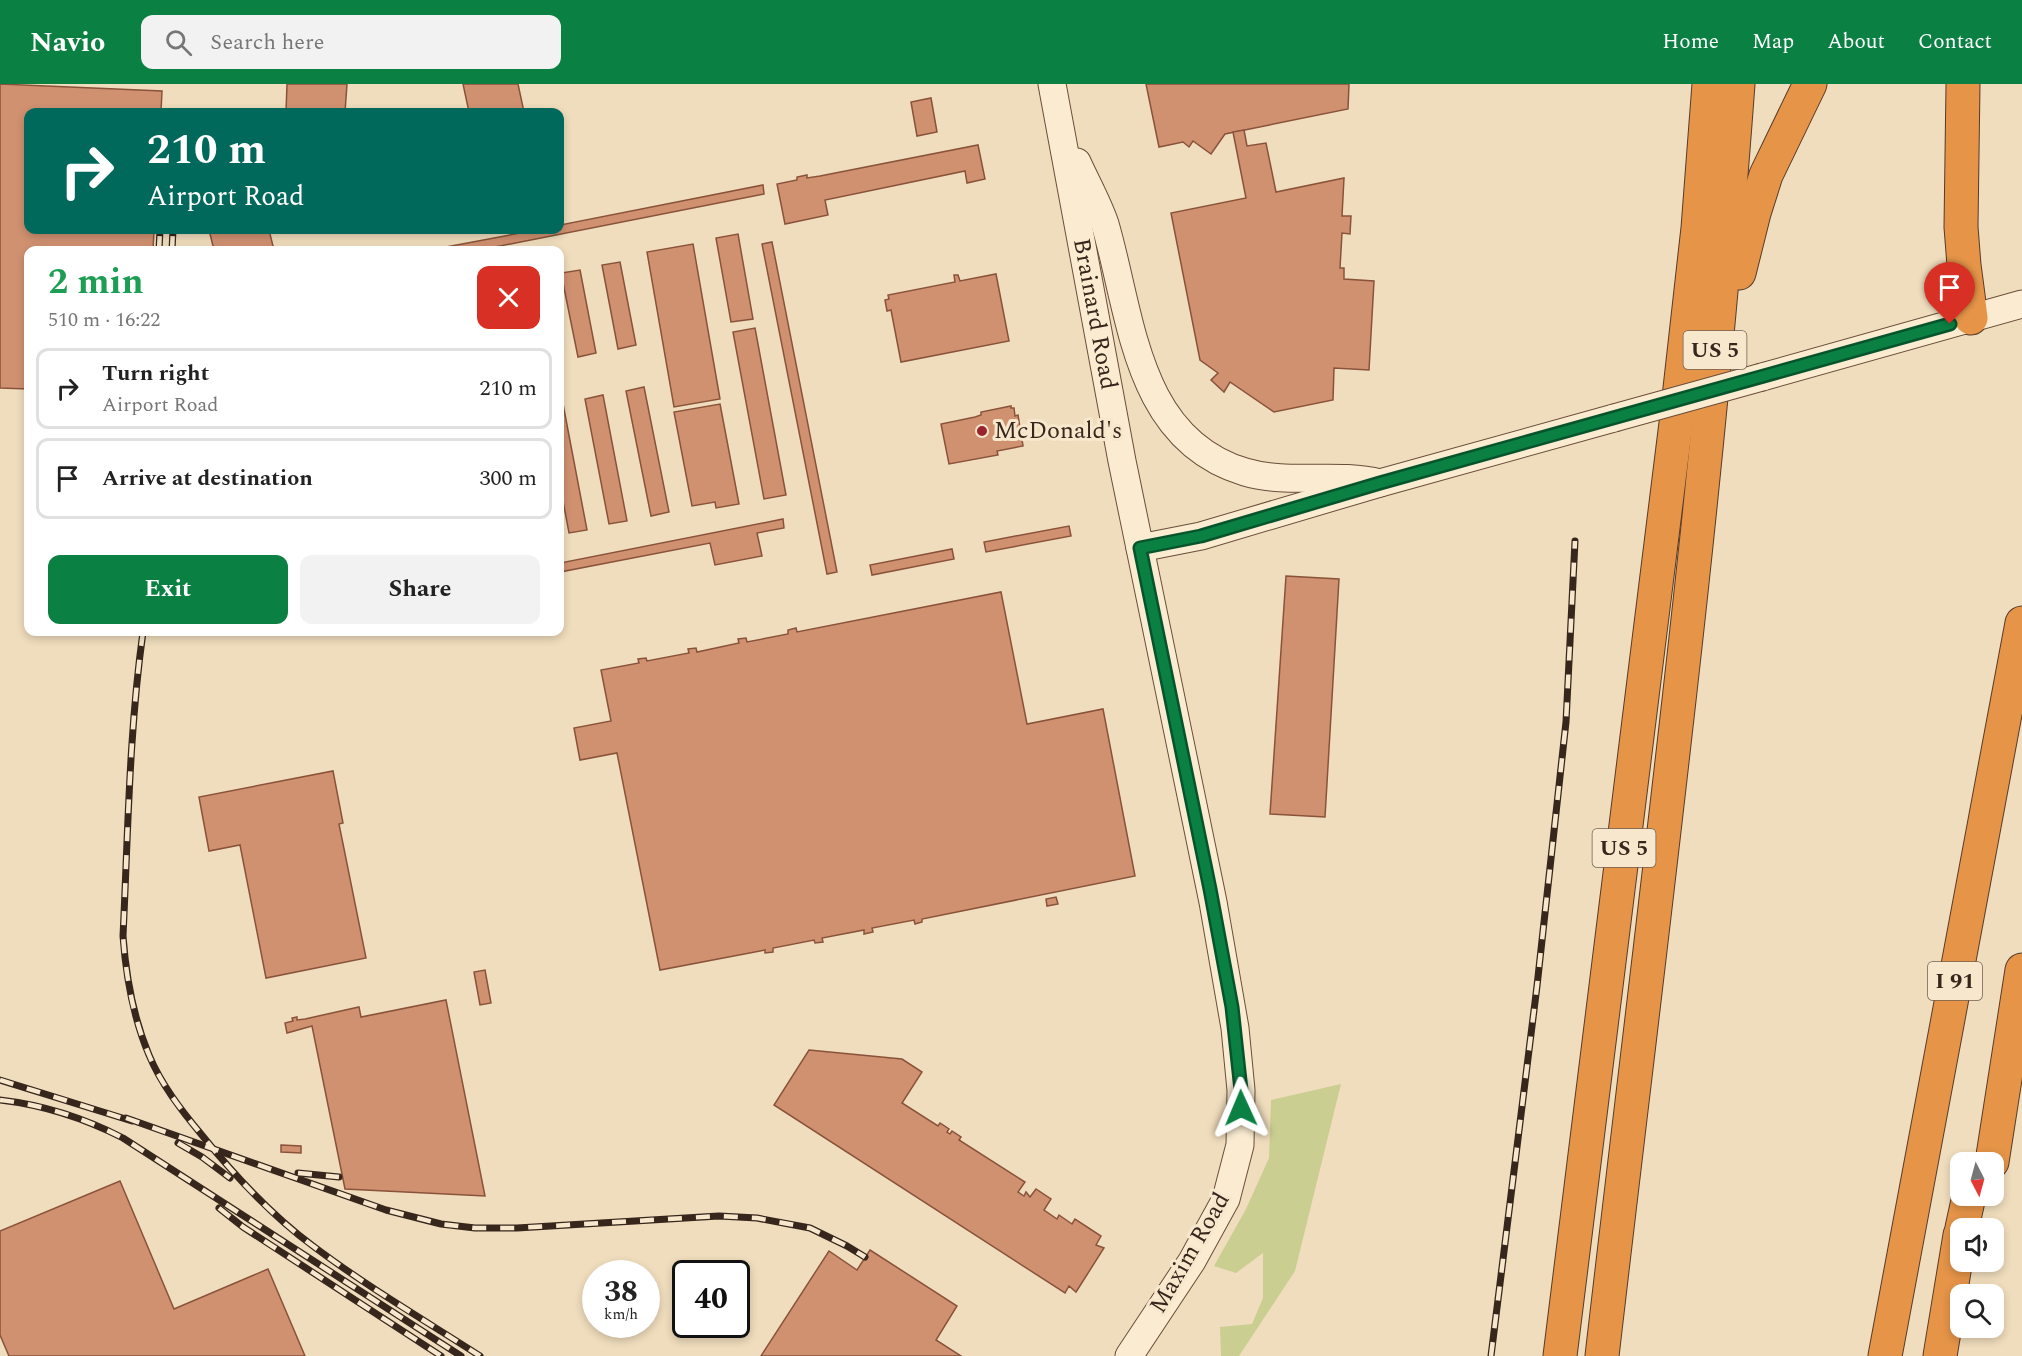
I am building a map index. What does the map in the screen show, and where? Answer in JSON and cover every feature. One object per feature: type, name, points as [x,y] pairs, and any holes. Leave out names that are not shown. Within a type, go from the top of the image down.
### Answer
[{"type":"highway","points":[[1686,340],[1679,226],[1687,84]]},
{"type":"highway","name":"US 5","points":[[1560,1356],[1686,340],[1699,216],[1709,84]]},
{"type":"highway","name":"US 5","points":[[1602,1356],[1688,615],[1716,349],[1738,84]]},
{"type":"highway","points":[[1688,615],[1707,542],[1730,320],[1743,254],[1766,175],[1810,84]]},
{"type":"highway","points":[[1963,84],[1961,227],[1971,318]]},
{"type":"highway","name":"I 91","points":[[1887,1350],[2022,623]]},
{"type":"highway","name":"I 91","points":[[1994,1152],[2022,969]]},
{"type":"highway","points":[[1982,1152],[2007,1064]]},
{"type":"highway","points":[[1940,1356],[1954,1272]]},
{"type":"highway","points":[[1962,1356],[1965,1338]]},
{"type":"main road","name":"Brainard Road","points":[[1052,84],[1119,445],[1236,1028],[1241,1090],[1240,1145]]},
{"type":"main road","points":[[1059,125],[1104,222],[1146,380],[1160,407],[1178,430],[1212,458],[1250,473],[1281,478],[1336,477],[1380,483]]},
{"type":"main road","points":[[1140,548],[1201,536],[1380,483],[2022,304]]},
{"type":"main road","name":"Maxim Road","points":[[1128,1356],[1192,1261],[1226,1199],[1240,1145]]},
{"type":"green space","points":[[1341,1084],[1295,1271],[1239,1356],[1221,1356],[1220,1327],[1252,1324],[1263,1298],[1263,1253],[1236,1273],[1214,1266],[1246,1209],[1269,1158],[1271,1100]]},
{"type":"building","points":[[0,84],[162,91],[161,108],[24,108],[24,234],[154,234],[153,246],[24,246],[24,389],[0,388]]},
{"type":"building","points":[[287,84],[347,84],[345,108],[286,108]]},
{"type":"building","points":[[463,84],[518,84],[523,108],[468,108]]},
{"type":"building","points":[[1146,84],[1349,84],[1348,109],[1225,134],[1211,154],[1193,141],[1189,147],[1183,142],[1159,147]]},
{"type":"building","points":[[931,98],[937,132],[917,136],[911,102]]},
{"type":"building","points":[[1244,130],[1247,146],[1266,143],[1276,192],[1344,178],[1342,216],[1351,216],[1350,234],[1342,233],[1340,268],[1344,268],[1344,279],[1374,281],[1369,370],[1334,368],[1333,400],[1274,412],[1230,382],[1224,392],[1211,380],[1218,373],[1200,360],[1171,213],[1246,198],[1233,132]]},
{"type":"building","points":[[978,145],[985,179],[967,183],[965,171],[825,200],[828,215],[785,224],[777,184],[797,180],[797,177],[807,175],[807,178],[820,176]]},
{"type":"building","points":[[763,185],[764,194],[564,233],[564,224]]},
{"type":"building","points":[[210,234],[270,234],[273,246],[213,246]]},
{"type":"building","points":[[515,234],[561,234],[500,246],[451,246]]},
{"type":"building","points":[[738,234],[753,319],[731,322],[716,238]]},
{"type":"building","points":[[772,242],[837,572],[827,574],[762,244]]},
{"type":"building","points":[[693,244],[720,399],[674,407],[647,252]]},
{"type":"building","points":[[620,262],[636,345],[618,349],[602,265]]},
{"type":"building","points":[[580,270],[596,353],[578,357],[564,288],[564,273]]},
{"type":"building","points":[[996,274],[1009,341],[901,362],[891,310],[887,311],[885,300],[889,299],[888,295],[955,282],[954,275],[958,275],[960,281]]},
{"type":"building","points":[[755,328],[786,495],[764,499],[733,332]]},
{"type":"building","points":[[644,387],[669,512],[651,516],[626,391]]},
{"type":"building","points":[[603,395],[627,521],[609,524],[585,399]]},
{"type":"building","points":[[720,404],[739,504],[716,508],[715,502],[692,506],[674,412]]},
{"type":"building","name":"McDonald's","points":[[1011,406],[1014,408],[1015,416],[1018,415],[1023,446],[997,451],[998,455],[949,464],[941,424]]},
{"type":"building","points":[[564,409],[587,530],[569,533],[564,506]]},
{"type":"building","points":[[783,519],[784,528],[757,533],[762,556],[715,565],[710,543],[564,571],[564,562]]},
{"type":"building","points":[[1069,526],[1071,536],[986,552],[984,542]]},
{"type":"building","points":[[952,549],[954,559],[872,575],[870,565]]},
{"type":"building","points":[[1286,576],[1339,579],[1325,817],[1270,814]]},
{"type":"building","points":[[1001,592],[1027,724],[1103,709],[1135,876],[922,919],[922,922],[915,924],[914,920],[872,928],[873,932],[864,934],[864,930],[822,938],[823,942],[815,943],[814,940],[773,948],[773,952],[765,953],[765,950],[660,970],[617,753],[580,760],[574,728],[611,721],[601,670],[639,663],[638,659],[646,658],[647,661],[689,653],[688,649],[696,648],[697,652],[739,643],[738,639],[746,638],[747,642],[788,634],[788,630],[796,628],[797,632]]},
{"type":"building","points":[[333,771],[343,823],[339,824],[366,958],[266,978],[240,845],[209,851],[199,797]]},
{"type":"building","points":[[1056,897],[1058,904],[1047,906],[1046,899]]},
{"type":"building","points":[[485,970],[491,1003],[480,1005],[474,972]]},
{"type":"building","points":[[446,1000],[485,1196],[345,1189],[312,1026],[287,1033],[285,1023],[293,1021],[292,1018],[305,1019],[359,1007],[361,1017]]},
{"type":"building","points":[[809,1050],[902,1059],[922,1072],[902,1103],[938,1126],[940,1123],[949,1129],[947,1132],[950,1134],[952,1131],[961,1137],[959,1140],[1025,1182],[1018,1192],[1024,1196],[1026,1192],[1030,1197],[1036,1189],[1051,1199],[1044,1210],[1057,1219],[1059,1215],[1072,1224],[1075,1219],[1101,1236],[1096,1245],[1104,1248],[1076,1292],[1069,1286],[1065,1293],[774,1105]]},
{"type":"building","points":[[281,1145],[301,1146],[301,1153],[281,1152]]},
{"type":"building","points":[[120,1181],[174,1309],[268,1269],[305,1356],[9,1356],[0,1335],[0,1231]]},
{"type":"building","points":[[870,1250],[957,1306],[936,1340],[961,1356],[761,1356],[829,1251],[857,1270]]},
{"type":"railway","points":[[159,246],[160,234]]},
{"type":"railway","points":[[172,246],[173,234]]},
{"type":"railway","points":[[1491,1356],[1537,986],[1566,722],[1575,541]]},
{"type":"railway","points":[[142,636],[132,745],[123,936],[128,982],[143,1041],[154,1066],[179,1106],[214,1149],[254,1194],[282,1221],[354,1275],[480,1356]]},
{"type":"railway","points":[[0,1080],[132,1121]]},
{"type":"railway","points":[[0,1100],[63,1113],[123,1138],[461,1356]]},
{"type":"railway","points":[[126,1118],[386,1210],[441,1224],[475,1228],[517,1228],[719,1216],[757,1218],[810,1228],[865,1257]]},
{"type":"railway","points":[[178,1143],[230,1178]]},
{"type":"railway","points":[[298,1173],[339,1177]]},
{"type":"railway","points":[[219,1208],[243,1227],[441,1356]]},
{"type":"place","name":"McDonald's","points":[[982,431]]},
{"type":"route","points":[[1241,1108],[1236,1028],[1140,548],[1201,536],[1380,483],[1950,324]]}]
